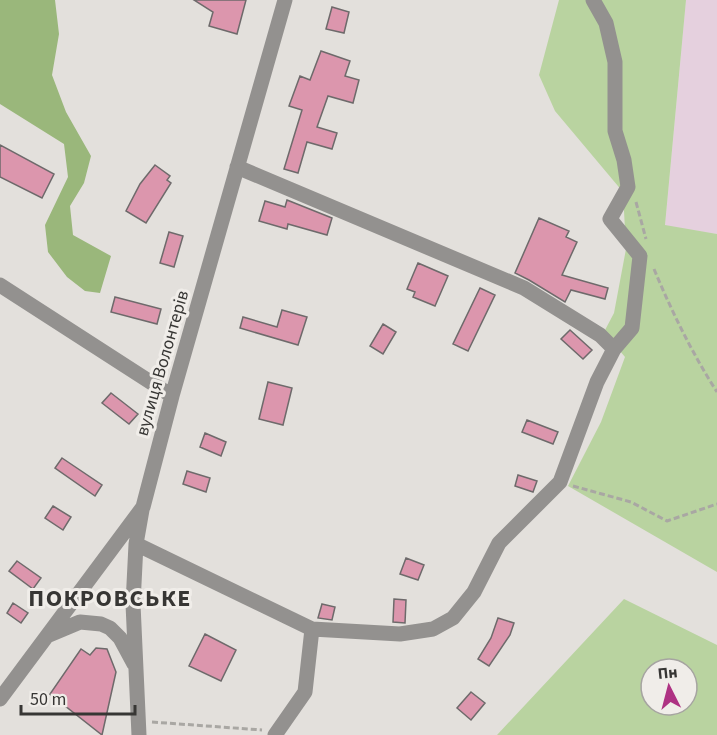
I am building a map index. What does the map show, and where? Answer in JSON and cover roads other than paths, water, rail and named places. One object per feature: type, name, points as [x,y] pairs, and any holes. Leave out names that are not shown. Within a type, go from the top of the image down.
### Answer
[{"type":"street","name":"вулиця Волонтерів","points":[[0,699],[142,507],[285,0]]},
{"type":"street","points":[[136,544],[312,629],[400,634],[433,628],[453,618],[474,592],[500,543],[560,482],[597,382],[614,349],[632,328],[640,256],[610,219],[628,187],[624,160],[615,130],[615,62],[606,23],[593,0]]},
{"type":"street","points":[[237,167],[524,288],[600,335],[614,349]]},
{"type":"street","points":[[0,285],[172,396]]},
{"type":"street","points":[[139,728],[132,604],[136,544],[142,507]]},
{"type":"street","points":[[49,635],[80,622],[101,624],[110,628],[120,638],[136,669]]},
{"type":"street","points":[[277,733],[305,692],[312,629]]},
{"type":"district","name":"ПОКРОВСЬКЕ","points":[[110,598]]}]
